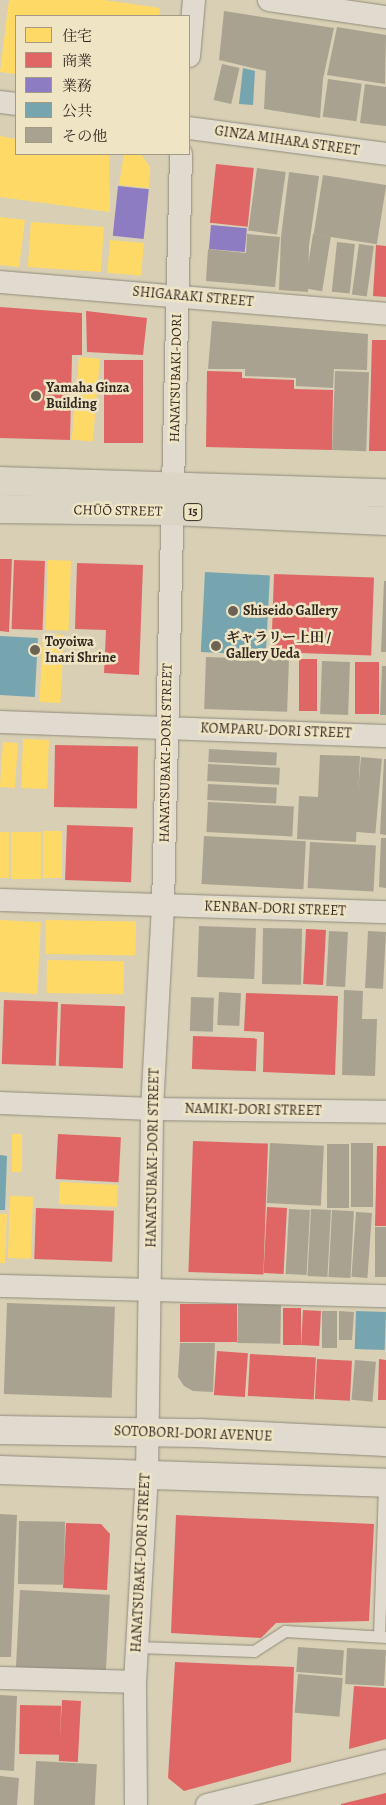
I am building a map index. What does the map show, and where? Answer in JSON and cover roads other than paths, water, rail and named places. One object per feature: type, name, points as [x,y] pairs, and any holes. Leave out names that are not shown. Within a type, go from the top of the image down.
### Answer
[{"type":"highway","name":"CHŪŌ STREET","points":[[0,482],[386,521]]},
{"type":"highway","name":"CHŪŌ STREET","points":[[0,509],[173,499],[386,493]]},
{"type":"main road","name":"SOTOBORI-DORI AVENUE","points":[[0,1430],[147,1453],[385,1483]]},
{"type":"main road","name":"SOTOBORI-DORI AVENUE","points":[[0,1470],[147,1453],[386,1442]]},
{"type":"street","points":[[190,45],[194,0]]},
{"type":"street","points":[[269,0],[386,17]]},
{"type":"street","points":[[0,102],[15,104]]},
{"type":"street","name":"GINZA MIHARA STREET","points":[[190,128],[386,154]]},
{"type":"street","name":"HANATSUBAKI-DORI","points":[[173,499],[181,155]]},
{"type":"street","name":"SHIGARAKI STREET","points":[[0,282],[177,295],[386,314]]},
{"type":"street","name":"HANATSUBAKI-DORI STREET","points":[[136,1805],[135,1682],[147,1453],[151,1288],[152,1109],[163,906],[173,499]]},
{"type":"street","name":"KOMPARU-DORI STREET","points":[[0,722],[386,736]]},
{"type":"street","name":"KENBAN-DORI STREET","points":[[0,900],[386,912]]},
{"type":"street","name":"NAMIKI-DORI STREET","points":[[0,1103],[152,1109],[386,1112]]},
{"type":"street","points":[[0,1286],[151,1288],[386,1296]]},
{"type":"street","points":[[0,1678],[135,1682]]},
{"type":"street","points":[[207,1805],[386,1762]]},
{"type":"lane","points":[[137,1647],[254,1652],[285,1631],[383,1636],[385,1483]]},
{"type":"place","name":"Yamaha Ginza Building","points":[[36,396]]},
{"type":"place","name":"Shiseido Gallery","points":[[233,611]]},
{"type":"place","name":"ギャラリー上田 / Gallery Ueda","points":[[216,646]]},
{"type":"place","name":"Toyoiwa Inari Shrine","points":[[35,650]]}]
